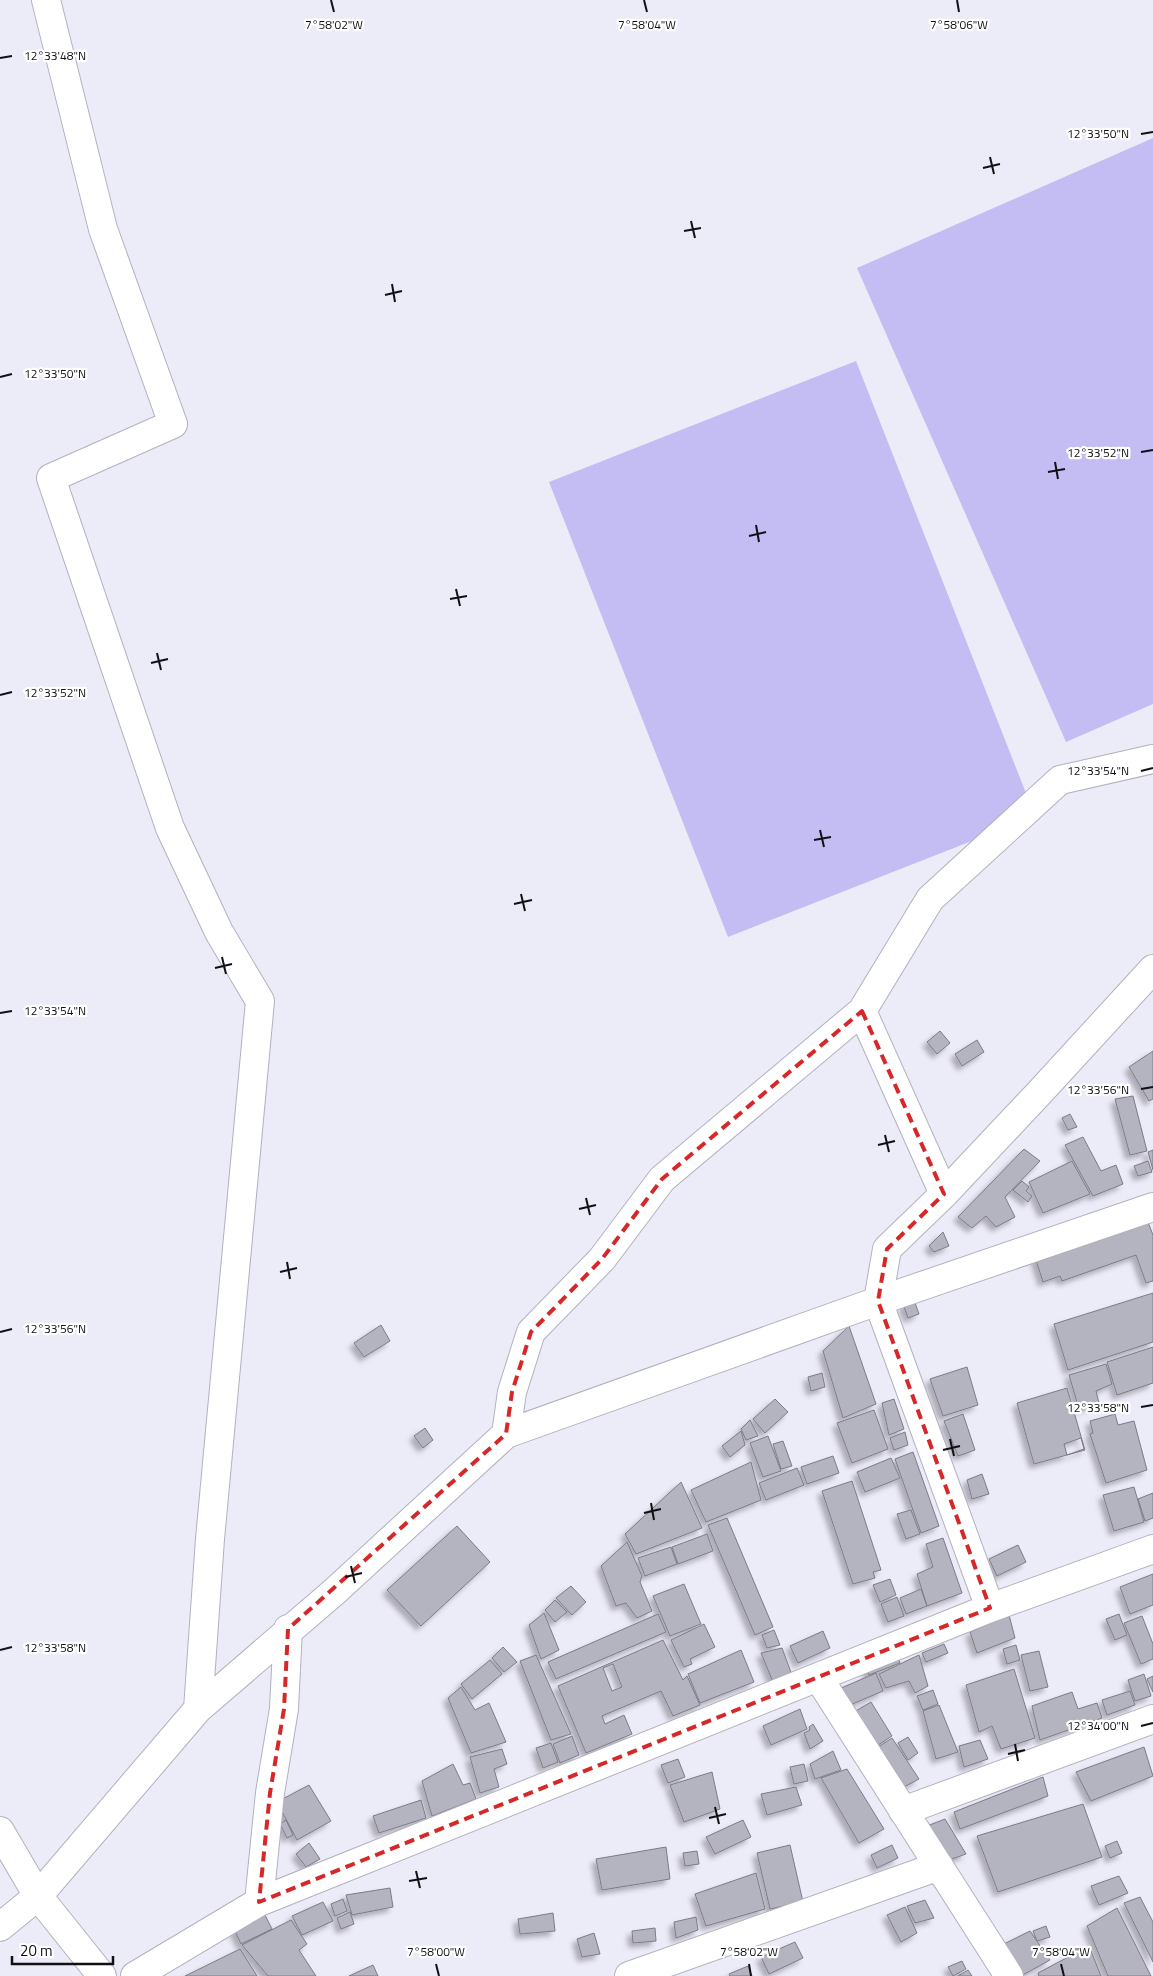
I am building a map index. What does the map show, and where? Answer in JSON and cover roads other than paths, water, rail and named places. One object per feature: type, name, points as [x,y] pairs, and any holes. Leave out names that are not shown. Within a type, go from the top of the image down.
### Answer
[{"type":"street","points":[[46,0],[103,229],[173,424],[51,478],[170,828],[219,932],[260,1000],[210,1539],[198,1709]]},
{"type":"street","points":[[506,1434],[512,1392],[531,1332],[602,1259],[662,1179],[862,1011],[930,899],[1060,780],[1153,759]]},
{"type":"street","points":[[990,1608],[878,1301],[887,1249],[944,1194],[1153,969]]},
{"type":"street","points":[[862,1011],[944,1194]]},
{"type":"street","points":[[0,1927],[38,1896],[198,1709],[288,1629],[334,1592],[506,1434],[878,1301],[1153,1207]]},
{"type":"street","points":[[135,1976],[259,1902],[990,1608],[1153,1549]]},
{"type":"street","points":[[259,1902],[270,1793],[284,1709],[288,1629]]},
{"type":"street","points":[[818,1677],[1009,1976]]},
{"type":"street","points":[[904,1811],[1153,1718]]},
{"type":"street","points":[[0,1832],[38,1896],[102,1976]]},
{"type":"street","points":[[629,1976],[939,1866]]}]
